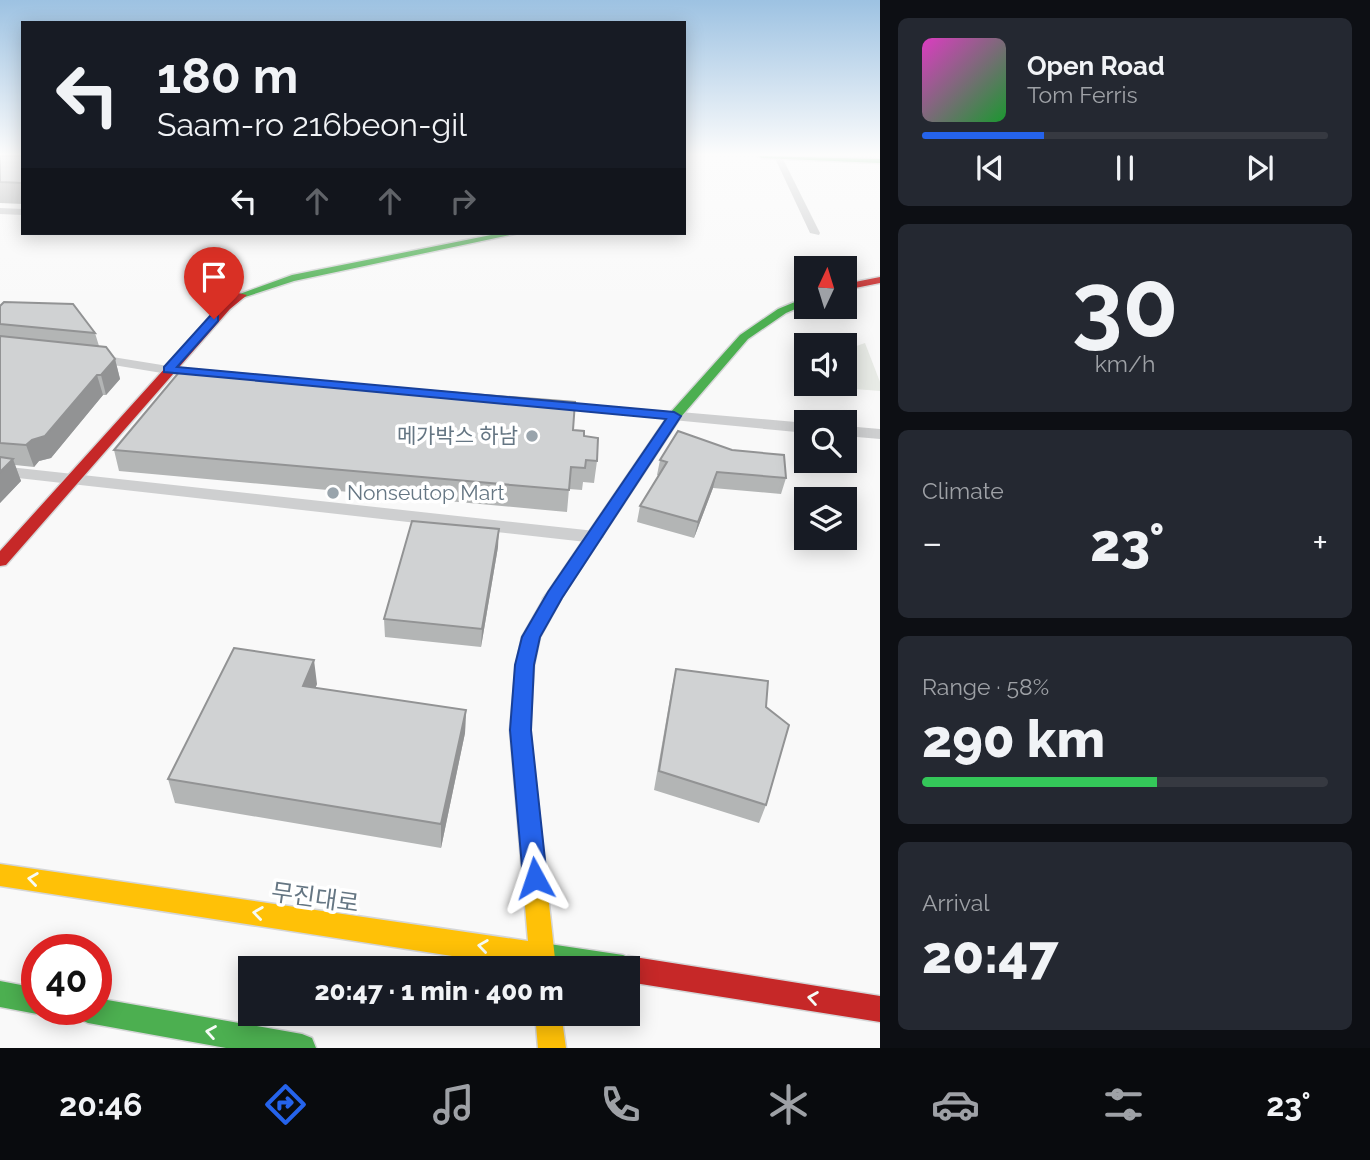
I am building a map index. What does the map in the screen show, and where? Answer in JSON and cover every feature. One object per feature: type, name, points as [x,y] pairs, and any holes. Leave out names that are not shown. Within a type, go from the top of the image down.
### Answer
[{"type":"main road","points":[[0,561],[226,307],[260,287],[312,273],[504,235]]},
{"type":"main road","points":[[858,284],[880,280]]},
{"type":"main road","points":[[542,956],[520,730],[525,665],[531,637],[554,596],[674,416],[744,337],[794,306]]},
{"type":"main road","name":"무진대로","points":[[0,874],[511,956]]},
{"type":"main road","points":[[640,971],[880,1009]]},
{"type":"main road","points":[[0,994],[21,997]]},
{"type":"main road","points":[[112,1014],[302,1048]]},
{"type":"main road","points":[[549,1026],[552,1048]]},
{"type":"street","points":[[801,205],[815,233]]},
{"type":"street","points":[[0,211],[21,212]]},
{"type":"street","points":[[81,357],[131,362],[168,370],[264,378]]},
{"type":"street","points":[[538,404],[794,427]]},
{"type":"street","points":[[857,432],[880,434]]},
{"type":"street","points":[[0,471],[595,537]]},
{"type":"shaded area","points":[[865,343],[880,382],[880,391],[857,389],[857,346]]},
{"type":"building","points":[[4,302],[73,304],[95,333],[0,324],[0,306]]},
{"type":"building","points":[[0,336],[106,347],[115,359],[101,375],[97,375],[45,436],[26,445],[0,443]]},
{"type":"building","points":[[180,371],[575,402],[573,430],[584,431],[584,436],[598,438],[597,461],[586,460],[585,468],[571,467],[569,490],[114,450]]},
{"type":"building","points":[[678,431],[732,450],[784,455],[786,478],[717,472],[698,522],[640,506],[667,462],[660,460]]},
{"type":"building","points":[[0,457],[13,459],[0,472]]},
{"type":"building","points":[[412,521],[499,529],[482,629],[384,619]]},
{"type":"building","points":[[234,648],[314,660],[303,686],[466,710],[441,824],[168,779]]},
{"type":"building","points":[[676,669],[768,681],[766,707],[789,725],[766,805],[659,771]]},
{"type":"traffic: fast","points":[[242,295],[292,278],[504,235]]},
{"type":"traffic: fast","points":[[552,599],[675,416],[744,337],[794,306]]},
{"type":"traffic: fast","points":[[536,955],[543,956]]},
{"type":"traffic: fast","points":[[0,994],[21,998]]},
{"type":"traffic: fast","points":[[112,1014],[302,1048]]},
{"type":"traffic: slow","points":[[542,956],[520,730],[525,665],[531,637],[552,599]]},
{"type":"traffic: slow","points":[[0,875],[536,955]]},
{"type":"traffic: slow","points":[[549,1026],[552,1048]]},
{"type":"traffic: jam","points":[[858,284],[880,280]]},
{"type":"traffic: jam","points":[[0,561],[226,307],[242,295]]},
{"type":"traffic: jam","points":[[640,971],[880,1009]]},
{"type":"place","name":"메가박스 하남","points":[[532,436]]},
{"type":"place","name":"Nonseutop Mart","points":[[333,493]]},
{"type":"route","points":[[214,319],[168,370],[674,416],[554,596],[531,637],[525,665],[520,730],[535,878]]}]
